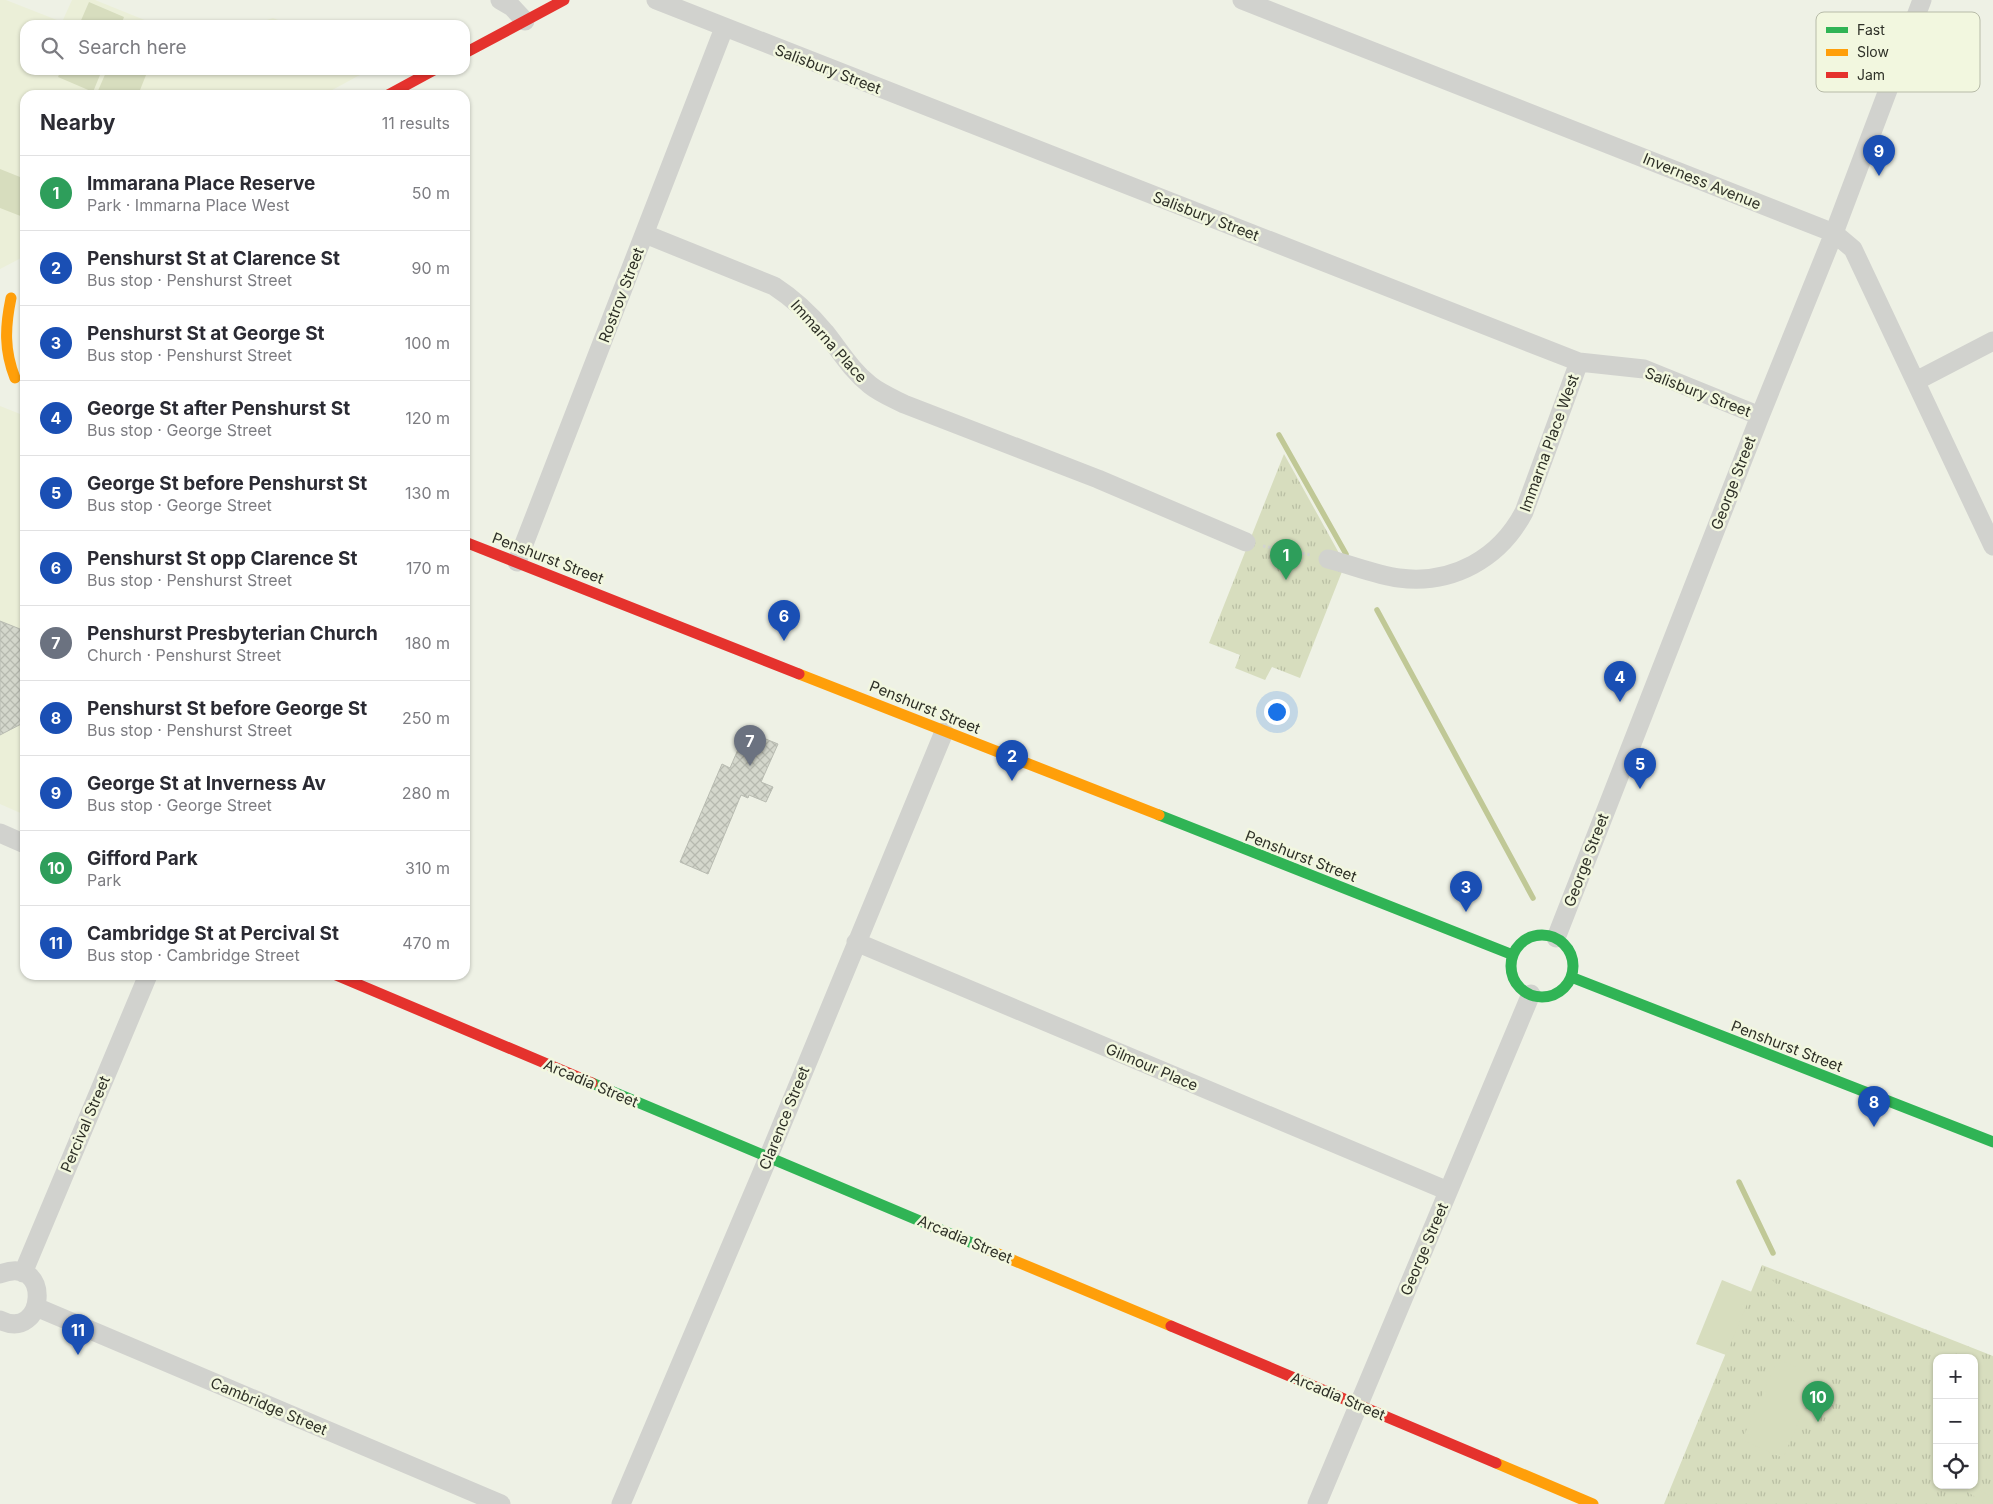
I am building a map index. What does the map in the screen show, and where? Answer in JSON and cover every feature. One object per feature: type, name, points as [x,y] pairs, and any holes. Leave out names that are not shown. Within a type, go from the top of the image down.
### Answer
[{"type":"main road","points":[[470,50],[564,0]]},
{"type":"main road","points":[[397,90],[425,75]]},
{"type":"main road","points":[[0,304],[14,296],[5,325],[4,339],[8,363],[20,380]]},
{"type":"main road","points":[[0,372],[20,380]]},
{"type":"main road","name":"Penshurst Street","points":[[470,544],[1513,955]]},
{"type":"main road","points":[[1536,935],[1556,938],[1570,950],[1573,968],[1571,977],[1566,985],[1550,996],[1531,994],[1523,990],[1513,974],[1513,955],[1518,946],[1526,939],[1536,935]]},
{"type":"main road","name":"Penshurst Street","points":[[1571,977],[1993,1142]]},
{"type":"main road","name":"Arcadia Street","points":[[348,980],[1593,1504]]},
{"type":"street","points":[[500,0],[512,7],[526,21]]},
{"type":"street","name":"Salisbury Street","points":[[656,0],[1579,362],[1644,369],[1760,416]]},
{"type":"street","name":"Inverness Avenue","points":[[1242,0],[1834,233],[1853,249],[1993,546]]},
{"type":"street","name":"George Street","points":[[1917,12],[1922,0]]},
{"type":"street","name":"Rostrov Street","points":[[517,562],[724,28]]},
{"type":"street","name":"George Street","points":[[1556,938],[1760,416],[1834,233],[1887,92]]},
{"type":"street","name":"Immarna Place","points":[[645,234],[774,286],[813,317],[850,366],[876,390],[904,404],[1246,542]]},
{"type":"street","points":[[1916,381],[1993,342]]},
{"type":"street","name":"Immarna Place West","points":[[1328,559],[1399,578],[1423,578],[1462,570],[1494,552],[1512,534],[1524,512],[1579,362]]},
{"type":"street","name":"Clarence Street","points":[[621,1504],[768,1157],[944,732]]},
{"type":"street","points":[[0,833],[20,842]]},
{"type":"street","name":"Gilmour Place","points":[[856,942],[1448,1192]]},
{"type":"street","name":"Percival Street","points":[[23,1273],[146,980]]},
{"type":"street","name":"George Street","points":[[1317,1504],[1531,994]]},
{"type":"street","points":[[0,1274],[15,1270],[23,1273],[30,1277],[38,1291],[36,1307],[26,1319],[19,1323],[1,1324]]},
{"type":"street","name":"Cambridge Street","points":[[36,1307],[501,1504]]},
{"type":"path","points":[[1246,542],[1328,559]]},
{"type":"shaded area","points":[[0,0],[6,0],[57,20],[20,20],[20,75],[360,75],[332,90],[20,90],[20,259],[0,269]]},
{"type":"shaded area","points":[[72,0],[95,0],[145,20],[63,20]]},
{"type":"shaded area","points":[[0,406],[20,414],[20,813],[0,804]]},
{"type":"green space","points":[[89,2],[124,17],[123,20],[81,20]]},
{"type":"green space","points":[[59,75],[100,75],[94,90],[88,90],[58,77]]},
{"type":"green space","points":[[105,75],[146,75],[140,90],[98,90]]},
{"type":"green space","points":[[0,169],[20,177],[20,216],[0,208]]},
{"type":"green space","points":[[1284,454],[1345,564],[1300,678],[1272,667],[1265,680],[1235,668],[1240,655],[1209,643]]},
{"type":"green space","points":[[1762,1265],[1993,1356],[1993,1504],[1664,1504]]},
{"type":"green space","points":[[1768,1276],[1815,1321],[1805,1331],[1758,1287]]},
{"type":"green space","points":[[1722,1280],[1752,1292],[1726,1355],[1696,1344]]},
{"type":"green space","points":[[1778,1359],[1818,1377],[1783,1458],[1742,1440]]},
{"type":"green space","points":[[1978,1488],[1993,1499],[1993,1504],[1985,1504],[1964,1489]]},
{"type":"building","points":[[0,621],[20,629],[20,725],[0,735]]},
{"type":"building","points":[[746,731],[778,744],[761,782],[773,787],[766,802],[749,795],[748,798],[741,795],[708,874],[680,862],[722,764],[730,768]]},
{"type":"waterway","points":[[1279,435],[1346,554]]},
{"type":"waterway","points":[[1377,610],[1533,898]]},
{"type":"waterway","points":[[1739,1182],[1773,1253]]},
{"type":"traffic: fast","points":[[1159,815],[1513,955]]},
{"type":"traffic: fast","points":[[1542,935],[1554,938],[1564,944],[1570,954],[1573,966],[1570,978],[1564,988],[1554,994],[1542,997],[1530,994],[1520,988],[1514,978],[1511,966],[1514,954],[1520,944],[1530,938],[1542,935]]},
{"type":"traffic: fast","points":[[1571,977],[1993,1142]]},
{"type":"traffic: fast","points":[[592,1083],[984,1248]]},
{"type":"traffic: slow","points":[[11,298],[7,348],[15,378]]},
{"type":"traffic: slow","points":[[799,674],[1159,815]]},
{"type":"traffic: slow","points":[[984,1248],[1171,1326]]},
{"type":"traffic: slow","points":[[1496,1463],[1593,1504]]},
{"type":"traffic: jam","points":[[470,50],[564,0]]},
{"type":"traffic: jam","points":[[397,90],[425,75]]},
{"type":"traffic: jam","points":[[470,544],[799,674]]},
{"type":"traffic: jam","points":[[348,980],[592,1083]]},
{"type":"traffic: jam","points":[[1171,1326],[1496,1463]]},
{"type":"place","name":"George St at Inverness Av","points":[[1879,176]]},
{"type":"place","name":"Immarana Place Reserve","points":[[1286,580]]},
{"type":"place","name":"Penshurst St opp Clarence St","points":[[784,641]]},
{"type":"place","name":"George St after Penshurst St","points":[[1620,702]]},
{"type":"place","name":"Penshurst Presbyterian Church","points":[[750,766]]},
{"type":"place","name":"Penshurst St at Clarence St","points":[[1012,781]]},
{"type":"place","name":"George St before Penshurst St","points":[[1640,789]]},
{"type":"place","name":"Penshurst St at George St","points":[[1466,912]]},
{"type":"place","name":"Penshurst St before George St","points":[[1874,1127]]},
{"type":"place","name":"Cambridge St at Percival St","points":[[78,1355]]},
{"type":"place","name":"Gifford Park","points":[[1818,1422]]}]
